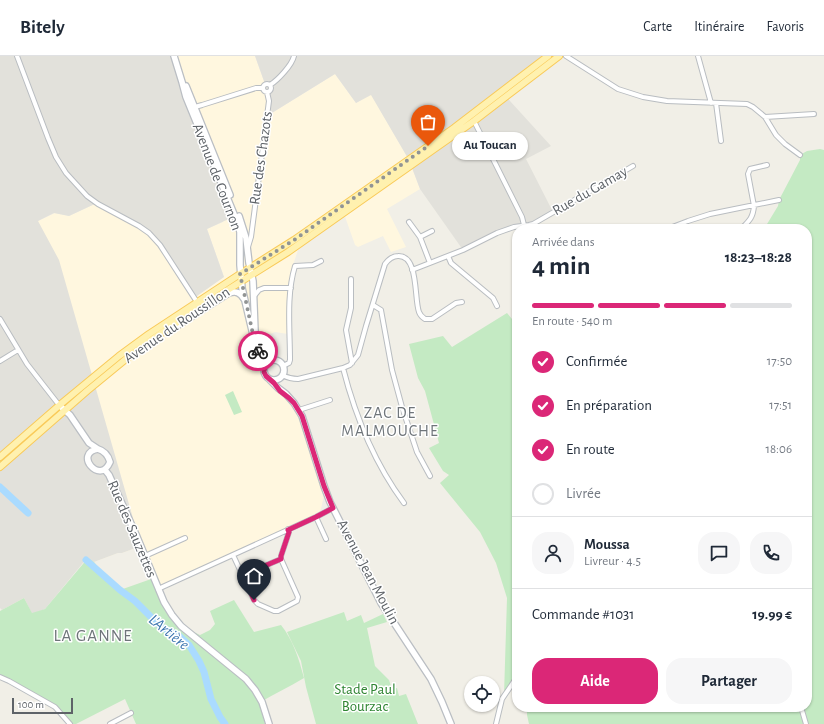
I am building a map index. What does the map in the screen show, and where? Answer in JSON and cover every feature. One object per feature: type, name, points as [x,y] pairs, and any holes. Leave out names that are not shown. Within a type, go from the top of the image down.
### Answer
[{"type":"main road","name":"Avenue de Cournon","points":[[175,56],[186,97],[193,109]]},
{"type":"main road","name":"Avenue de Cournon","points":[[175,56],[193,109],[239,228],[246,238],[252,275]]},
{"type":"main road","points":[[532,68],[541,56]]},
{"type":"main road","name":"Avenue du Roussillon","points":[[0,466],[126,359],[168,321],[300,236],[415,156],[548,56]]},
{"type":"main road","name":"Avenue du Roussillon","points":[[0,457],[119,356],[156,333],[224,295],[242,281],[288,252],[474,121],[559,56]]},
{"type":"main road","name":"Avenue de Cournon","points":[[242,281],[240,274],[246,238]]},
{"type":"main road","points":[[248,248],[253,258],[261,261]]},
{"type":"main road","points":[[242,281],[254,339],[265,365],[264,373],[270,380],[276,380],[281,377],[284,370],[283,366],[278,361],[271,360],[267,357],[255,335],[252,275]]},
{"type":"main road","points":[[156,333],[172,329],[224,295],[232,292],[242,295],[246,302]]},
{"type":"main road","points":[[265,365],[271,360]]},
{"type":"main road","name":"Avenue Jean Moulin","points":[[281,377],[281,386],[302,416],[324,486],[333,508],[381,602],[431,678],[450,724]]},
{"type":"main road","name":"Avenue Jean Moulin","points":[[270,380],[280,391],[286,394]]},
{"type":"main road","points":[[60,406],[74,420],[89,443],[107,453],[110,462],[105,470],[96,471],[91,466],[88,459],[90,452],[89,443]]},
{"type":"main road","points":[[90,452],[98,449]]},
{"type":"main road","name":"Rue des Sauzettes","points":[[105,470],[112,480],[158,589],[172,615],[181,626],[246,679],[262,702],[269,724]]},
{"type":"street","points":[[16,56],[56,157],[66,173],[87,196],[98,204],[149,233],[160,245],[197,302]]},
{"type":"street","points":[[193,109],[256,88],[263,88],[264,91],[267,92],[270,89],[270,86],[292,62],[294,56]]},
{"type":"street","points":[[566,56],[618,89],[649,99],[667,102],[747,104],[765,117],[776,135],[785,144],[800,154]]},
{"type":"street","points":[[698,56],[713,103],[721,141]]},
{"type":"street","points":[[263,88],[265,84],[270,86]]},
{"type":"street","name":"Rue des Chazots","points":[[246,238],[252,227],[269,101],[267,92]]},
{"type":"street","points":[[765,117],[814,114]]},
{"type":"street","points":[[474,121],[516,204],[523,224]]},
{"type":"street","points":[[746,224],[751,218],[754,206],[748,174],[750,169],[768,165]]},
{"type":"street","name":"Rue du Gamay","points":[[533,224],[633,166]]},
{"type":"street","points":[[680,224],[703,216],[779,200]]},
{"type":"street","points":[[409,222],[420,238],[430,263]]},
{"type":"street","name":"Rue du Gamay","points":[[412,270],[463,250],[497,233],[512,228]]},
{"type":"street","points":[[420,238],[432,231]]},
{"type":"street","points":[[281,377],[293,379],[329,372],[343,368],[352,363],[360,350],[385,264],[394,257],[398,256],[405,258],[410,262],[419,312],[425,319],[432,319],[456,303],[462,302]]},
{"type":"street","points":[[448,256],[451,263],[493,298],[497,306]]},
{"type":"street","points":[[283,366],[289,363],[290,360],[291,288],[295,266],[313,265],[321,261]]},
{"type":"street","points":[[351,279],[351,308],[346,330],[352,363]]},
{"type":"street","points":[[254,296],[259,290],[264,288],[291,288]]},
{"type":"street","points":[[373,305],[382,310],[391,363],[402,407],[417,452],[430,476]]},
{"type":"street","points":[[0,319],[27,364],[60,406]]},
{"type":"street","points":[[0,361],[18,350]]},
{"type":"street","points":[[343,368],[348,389],[370,445],[387,478],[404,503]]},
{"type":"street","points":[[299,410],[330,400]]},
{"type":"street","points":[[158,589],[333,508]]},
{"type":"street","points":[[316,517],[326,539]]},
{"type":"street","points":[[233,555],[254,600],[258,604],[278,611],[298,600],[281,559],[289,532],[288,530]]},
{"type":"street","points":[[145,556],[185,538]]},
{"type":"street","points":[[243,575],[281,559]]},
{"type":"street","points":[[0,677],[55,707],[70,724]]},
{"type":"street","points":[[496,724],[502,699],[512,685]]},
{"type":"street","points":[[802,712],[806,724]]},
{"type":"street","points":[[111,724],[131,713]]},
{"type":"shaded area","points":[[0,56],[174,56],[233,217],[207,229],[224,277],[197,296],[150,232],[135,221],[99,202],[69,216],[54,213],[38,221],[59,260],[141,546],[94,562],[87,558],[45,609],[32,614],[24,598],[2,610],[0,608]]},
{"type":"shaded area","points":[[174,56],[255,56],[267,92],[267,116],[335,74],[356,103],[371,94],[409,160],[420,189],[387,209],[406,247],[391,252],[383,236],[358,247],[355,245],[343,211],[306,236],[298,250],[292,268],[287,313],[288,334],[275,332],[258,339],[265,365],[265,375],[299,410],[325,491],[321,509],[316,517],[158,589],[141,546],[94,562],[87,558],[32,614],[24,598],[2,610],[38,221],[55,213],[69,216],[99,202],[135,221],[150,232],[196,296],[224,277],[207,229],[223,222]]},
{"type":"shaded area","points":[[255,56],[553,56],[505,94],[551,146],[526,159],[553,212],[533,224],[512,224],[512,228],[463,250],[420,189],[409,160],[371,95],[356,103],[335,74],[267,116],[267,92]]},
{"type":"green space","points":[[820,149],[824,150],[824,724],[529,724],[527,712],[812,712],[812,224],[767,224],[778,206],[779,200],[800,160],[800,155],[807,151]]},
{"type":"green space","points":[[507,313],[512,319],[512,684],[504,695],[507,598],[496,563],[480,532],[440,483],[449,475],[443,471],[429,448],[439,443],[425,391],[418,378],[409,344],[443,336],[452,347]]},
{"type":"green space","points":[[233,391],[242,412],[234,415],[225,395]]},
{"type":"green space","points":[[88,558],[94,562],[106,578],[120,590],[154,578],[164,602],[181,626],[200,635],[210,630],[215,624],[210,611],[234,600],[254,632],[281,625],[295,650],[304,678],[259,703],[265,724],[136,724],[125,699],[76,724],[70,724],[55,707],[0,677],[0,611],[24,598],[32,613],[45,609]]},
{"type":"green space","name":"Stade Paul Bourzac","points":[[344,612],[347,621],[361,615],[364,623],[383,614],[387,622],[367,628],[375,666],[389,680],[392,689],[397,688],[399,696],[406,694],[418,724],[316,724],[301,661],[287,632]]},
{"type":"waterway","name":"L'Artière","points":[[0,487],[28,513]]},
{"type":"waterway","name":"L'Artière","points":[[86,560],[135,601],[161,627],[178,635],[189,645],[199,661],[204,672],[211,699],[225,724]]},
{"type":"way so far","points":[[258,351],[242,288],[240,274],[294,240],[428,146]]},
{"type":"place","name":"Au Toucan","points":[[428,146]]},
{"type":"district","name":"ZAC DE MALMOUCHE","points":[[390,422]]},
{"type":"district","name":"LA GANNE","points":[[93,635]]},
{"type":"route","points":[[254,600],[243,575],[281,559],[289,532],[288,530],[333,508],[324,486],[302,416],[286,394],[280,391],[266,376],[264,372],[264,359],[258,351]]}]
